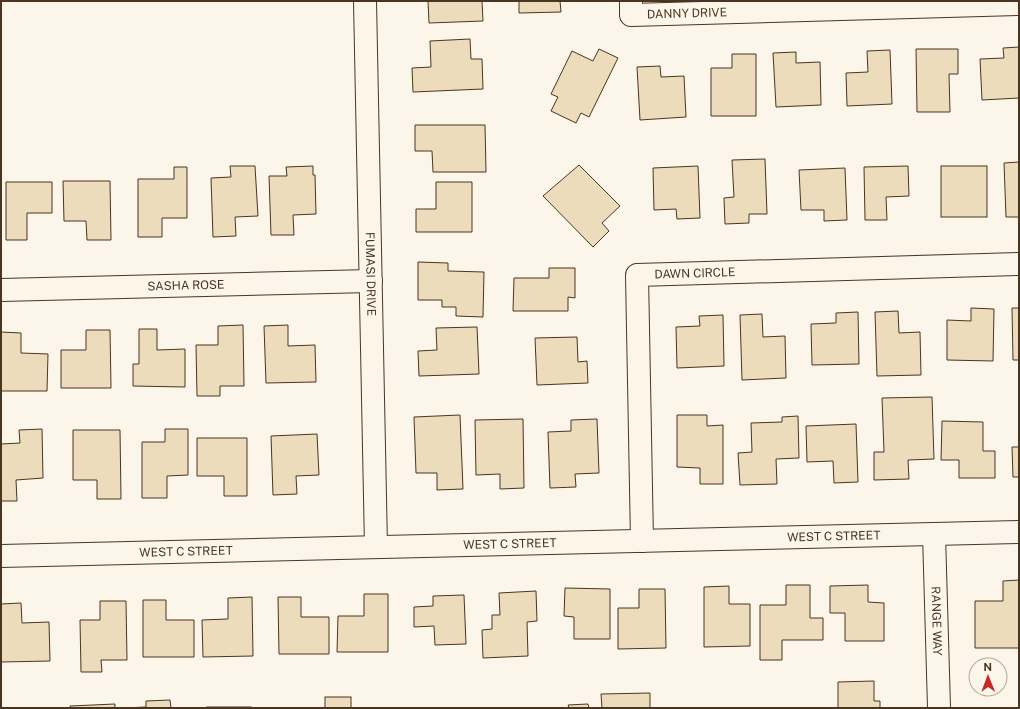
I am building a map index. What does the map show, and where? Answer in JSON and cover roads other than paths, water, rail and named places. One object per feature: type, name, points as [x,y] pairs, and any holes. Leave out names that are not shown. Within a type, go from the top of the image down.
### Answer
[{"type":"street","name":"FUMASI DRIVE","points":[[365,1],[376,547]]},
{"type":"street","name":"DANNY DRIVE","points":[[631,1],[632,15],[1019,4]]},
{"type":"street","name":"DAWN CIRCLE","points":[[642,541],[637,275],[1019,264]]},
{"type":"street","name":"SASHA ROSE","points":[[1,290],[371,281]]},
{"type":"street","name":"WEST C STREET","points":[[1,556],[1019,532]]},
{"type":"street","name":"RANGE WAY","points":[[934,534],[939,708]]}]
